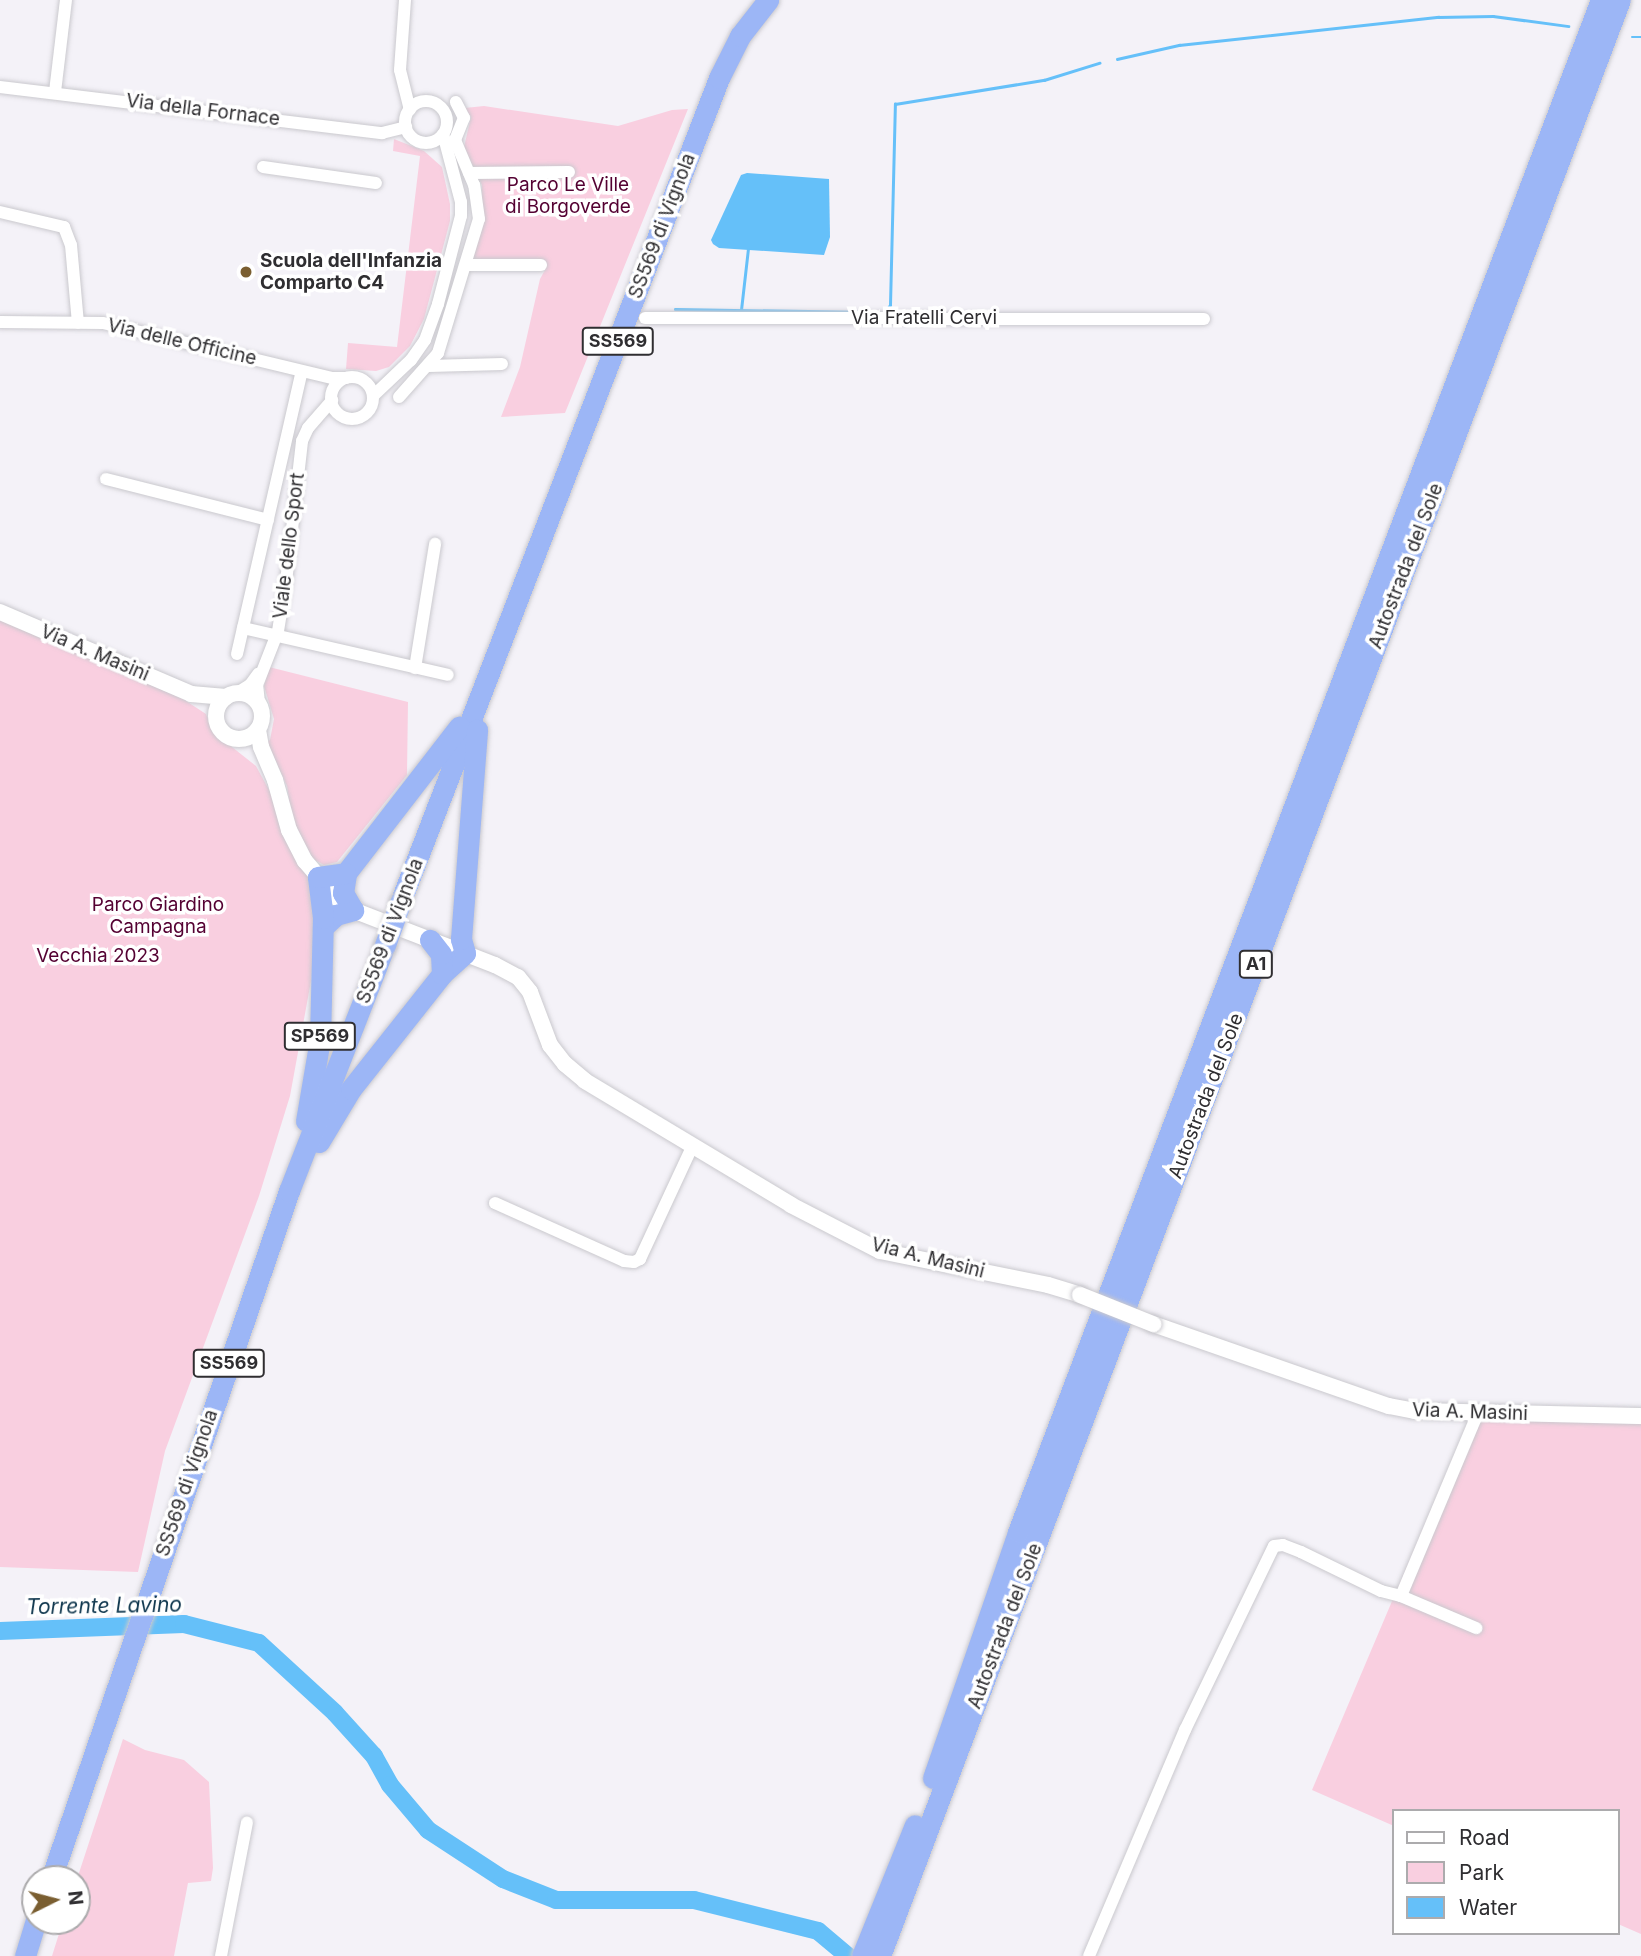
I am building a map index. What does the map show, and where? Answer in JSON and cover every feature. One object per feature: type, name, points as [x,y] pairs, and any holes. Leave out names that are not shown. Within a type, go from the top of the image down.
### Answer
[{"type":"highway","name":"SS569 di Vignola","points":[[56,1865],[289,1191],[719,78],[740,36],[768,0]]},
{"type":"highway","name":"Autostrada del Sole","points":[[862,1956],[924,1804],[1018,1532],[1601,0]]},
{"type":"highway","name":"Autostrada del Sole","points":[[880,1956],[1620,0]]},
{"type":"highway","points":[[323,927],[332,918],[353,910],[343,893],[346,873],[443,751],[483,690]]},
{"type":"highway","points":[[464,953],[461,939],[472,759],[483,690]]},
{"type":"highway","points":[[318,877],[346,873]]},
{"type":"highway","name":"SP569","points":[[289,1191],[307,1118],[320,1039],[323,927],[318,877]]},
{"type":"highway","points":[[430,940],[445,938],[462,923]]},
{"type":"highway","points":[[430,940],[441,954],[442,974]]},
{"type":"highway","name":"SP569","points":[[289,1191],[351,1089],[442,974],[464,953]]},
{"type":"highway","points":[[24,1956],[31,1935]]},
{"type":"street","points":[[55,92],[66,0]]},
{"type":"street","points":[[405,0],[400,51],[403,83],[410,110],[406,127],[413,138],[424,142],[450,163]]},
{"type":"street","points":[[314,421],[366,414],[373,396],[425,340],[456,236],[461,202],[443,134],[447,121],[442,108],[424,101],[403,83]]},
{"type":"street","name":"Via della Fornace","points":[[0,87],[382,133],[406,127]]},
{"type":"street","points":[[410,110],[424,101]]},
{"type":"street","points":[[399,397],[438,353],[479,219],[469,173],[455,140],[464,118],[456,102]]},
{"type":"street","points":[[424,142],[443,134]]},
{"type":"street","points":[[263,167],[376,183]]},
{"type":"street","points":[[469,173],[569,172]]},
{"type":"street","points":[[0,212],[64,227],[71,245],[78,323]]},
{"type":"street","points":[[466,265],[541,265]]},
{"type":"street","name":"Via Fratelli Cervi","points":[[645,318],[1204,319]]},
{"type":"street","name":"Via delle Officine","points":[[0,321],[103,323],[302,371],[346,378]]},
{"type":"street","points":[[429,366],[502,364]]},
{"type":"street","points":[[237,654],[302,371]]},
{"type":"street","points":[[332,395],[346,378],[362,380],[397,373]]},
{"type":"street","points":[[320,374],[332,395],[336,411],[347,418]]},
{"type":"street","points":[[362,380],[373,396]]},
{"type":"street","name":"Viale dello Sport","points":[[259,704],[257,685],[275,636],[286,582],[302,441],[332,395]]},
{"type":"street","points":[[106,480],[268,520]]},
{"type":"street","points":[[415,668],[435,544]]},
{"type":"street","name":"Via A. Masini","points":[[0,612],[191,694],[211,711],[224,734],[237,739],[268,766]]},
{"type":"street","points":[[243,628],[448,675]]},
{"type":"street","name":"Viale dello Sport","points":[[232,695],[250,685],[261,671]]},
{"type":"street","name":"Via A. Masini","points":[[191,694],[249,695],[259,704],[262,717],[258,730],[268,766],[281,796],[289,830],[305,861],[353,910],[518,977],[530,992],[550,1045],[565,1064],[585,1081],[822,1223],[880,1251],[1048,1285],[1389,1406],[1415,1411],[1641,1416]]},
{"type":"street","points":[[216,721],[217,708],[232,695]]},
{"type":"street","points":[[237,739],[249,737],[258,730]]},
{"type":"street","points":[[495,1203],[624,1261],[634,1262],[640,1259],[693,1145]]},
{"type":"street","points":[[1401,1597],[1478,1413]]},
{"type":"street","points":[[1089,1956],[1185,1730],[1273,1546],[1283,1545],[1301,1552],[1381,1591],[1476,1628]]},
{"type":"street","points":[[221,1956],[247,1822]]},
{"type":"green space","name":"Parco Le Ville di Borgoverde","points":[[484,106],[618,126],[672,110],[688,109],[565,413],[501,417],[520,367],[540,279],[545,270],[469,271],[482,204],[482,185],[464,147],[471,117],[465,108]]},
{"type":"green space","points":[[394,139],[424,151],[442,167],[450,204],[450,221],[424,319],[410,346],[389,367],[376,371],[346,369],[348,343],[397,347],[420,156],[393,151]]},
{"type":"green space","name":"Parco Giardino Campagna","points":[[0,611],[25,631],[183,699],[206,714],[213,732],[256,766],[291,830],[319,873],[311,981],[290,1096],[259,1196],[165,1451],[138,1572],[0,1567]]},
{"type":"green space","points":[[269,667],[408,702],[407,775],[337,862],[324,865],[313,859],[297,829],[285,815],[289,798],[287,786],[267,742],[270,740],[274,719],[264,686]]},
{"type":"green space","points":[[1473,1410],[1641,1414],[1641,1934],[1620,1925],[1620,1809],[1392,1809],[1392,1825],[1312,1790]]},
{"type":"green space","points":[[123,1739],[145,1750],[184,1760],[209,1782],[213,1868],[211,1881],[188,1883],[174,1956],[52,1956],[59,1935],[91,1935],[91,1865],[82,1865]]},
{"type":"water","points":[[747,173],[829,179],[830,237],[824,255],[719,248],[713,244],[711,240],[741,175]]},
{"type":"waterway","points":[[1117,59],[1179,45],[1438,17],[1493,16],[1568,26]]},
{"type":"waterway","points":[[1632,37],[1641,37]]},
{"type":"waterway","points":[[886,311],[890,305],[895,104],[1044,80],[1099,63]]},
{"type":"waterway","points":[[741,310],[748,249]]},
{"type":"waterway","points":[[675,309],[871,312]]},
{"type":"waterway","name":"Torrente Lavino","points":[[0,1631],[184,1624],[259,1643],[335,1713],[374,1756],[390,1785],[428,1830],[503,1879],[556,1900],[694,1900],[818,1931],[848,1956]]},
{"type":"place","name":"Scuola dell'Infanzia Comparto C4","points":[[246,272]]},
{"type":"park label","name":"Vecchia 2023","points":[[98,956]]}]
